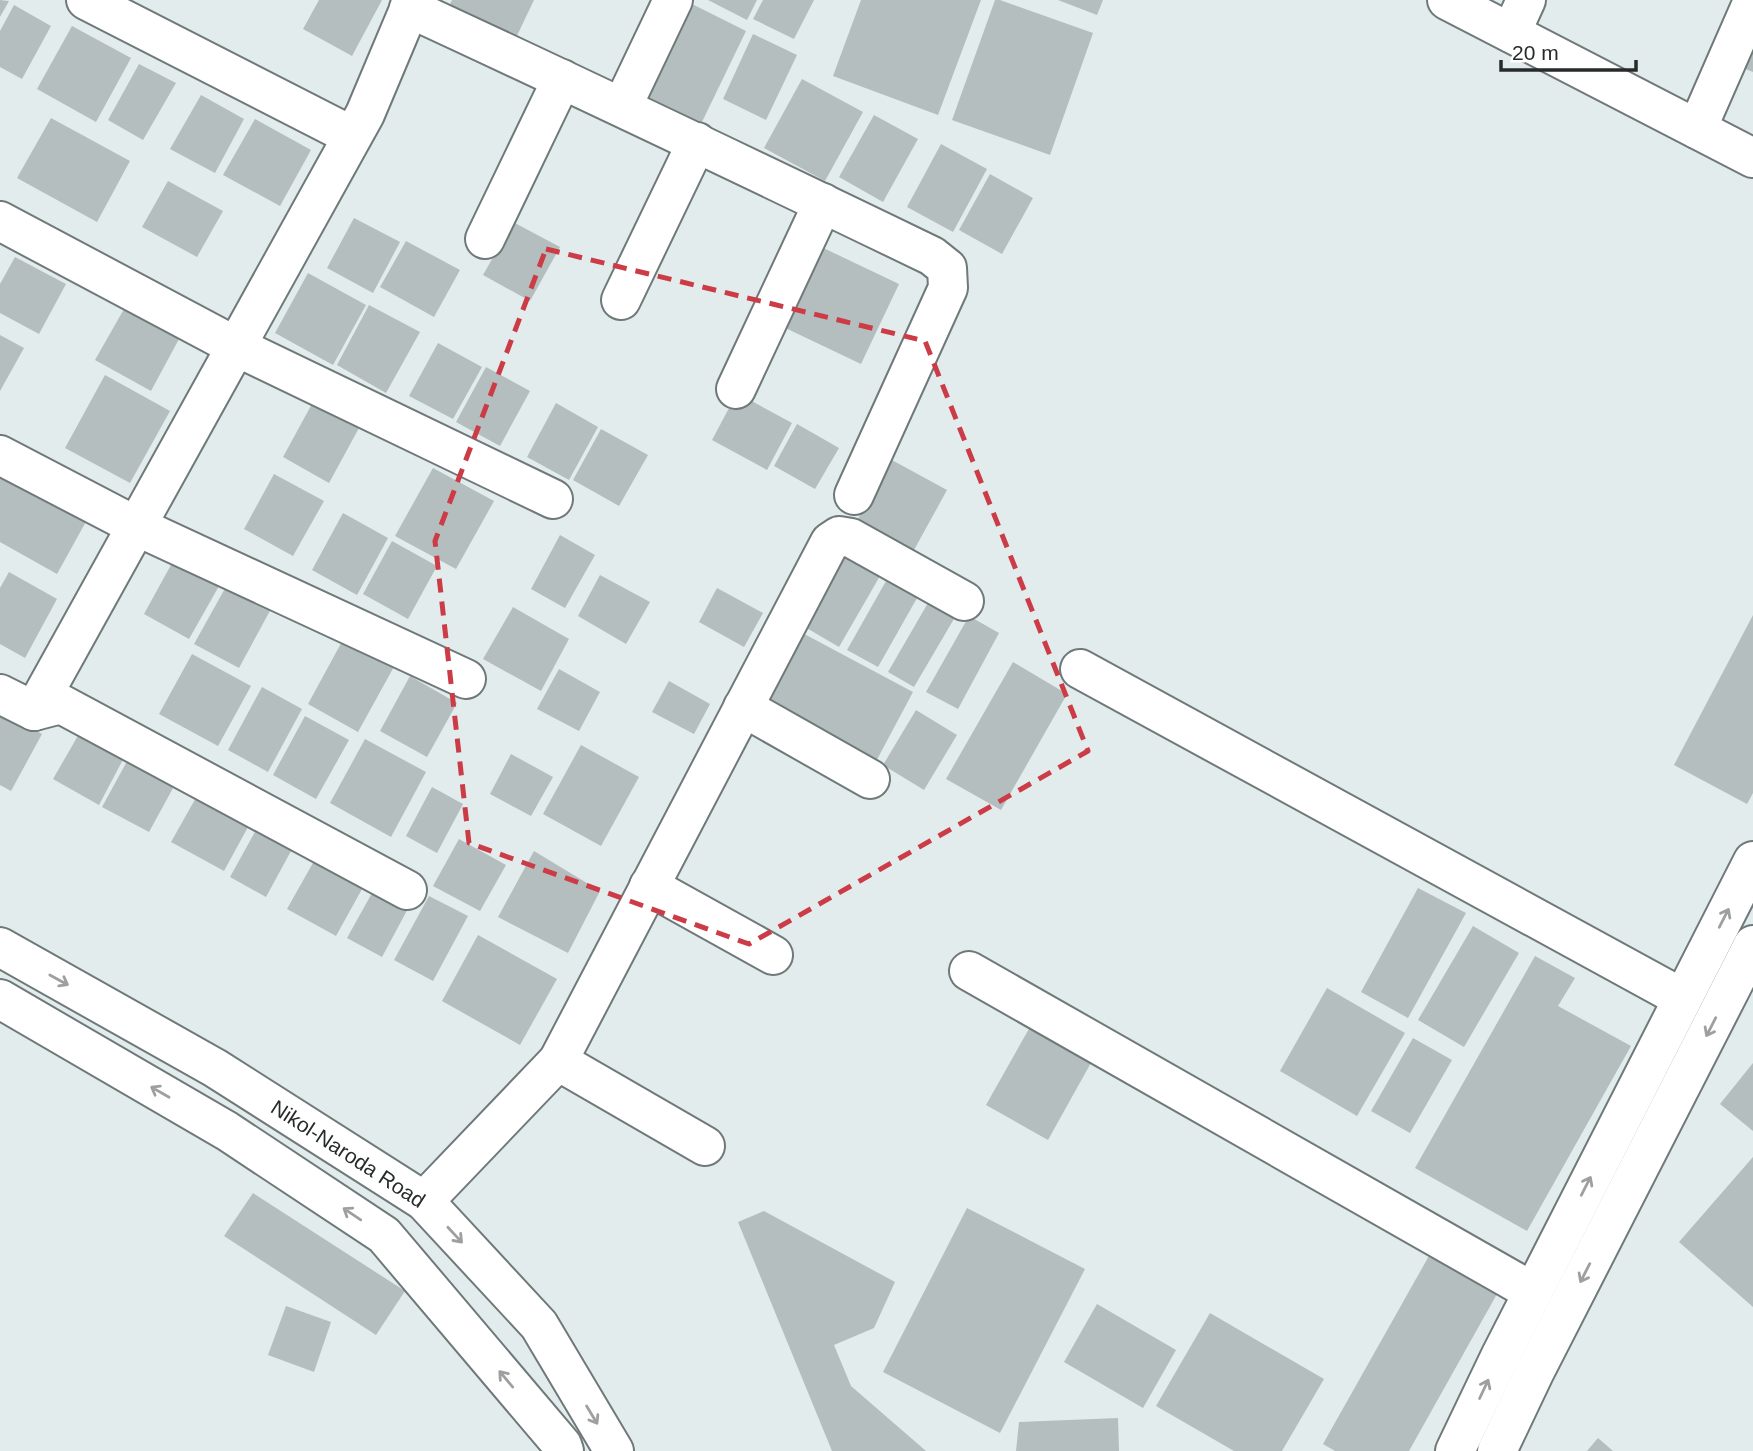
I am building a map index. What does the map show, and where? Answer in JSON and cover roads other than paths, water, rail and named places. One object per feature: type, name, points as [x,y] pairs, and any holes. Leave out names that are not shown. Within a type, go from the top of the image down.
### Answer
[{"type":"street","points":[[86,0],[352,136]]},
{"type":"street","points":[[622,107],[673,0]]},
{"type":"street","points":[[1447,0],[1518,17],[1697,129],[1753,158]]},
{"type":"street","points":[[1697,129],[1753,1]]},
{"type":"street","points":[[34,711],[365,114],[411,4],[932,256],[947,268],[948,288],[854,495]]},
{"type":"street","points":[[485,239],[562,79]]},
{"type":"street","points":[[621,300],[697,142]]},
{"type":"street","points":[[736,389],[822,203]]},
{"type":"street","points":[[0,221],[235,346],[554,499]]},
{"type":"street","points":[[0,455],[136,526],[466,679]]},
{"type":"street","points":[[424,1201],[558,1061],[830,542],[839,536],[851,538],[964,601]]},
{"type":"street","points":[[1080,669],[1682,999]]},
{"type":"street","points":[[0,694],[34,711],[61,704],[407,890]]},
{"type":"street","points":[[743,707],[870,779]]},
{"type":"street","points":[[1455,1451],[1500,1357],[1753,860]]},
{"type":"street","points":[[649,886],[773,955]]},
{"type":"street","name":"Nikol-Naroda Road","points":[[0,947],[215,1068],[424,1201],[539,1325],[614,1451]]},
{"type":"street","points":[[1497,1451],[1534,1373],[1746,959],[1705,954]]},
{"type":"street","points":[[969,971],[1533,1292]]},
{"type":"street","points":[[0,999],[227,1131],[384,1236],[562,1445],[564,1451]]},
{"type":"street","points":[[558,1061],[705,1146]]}]
